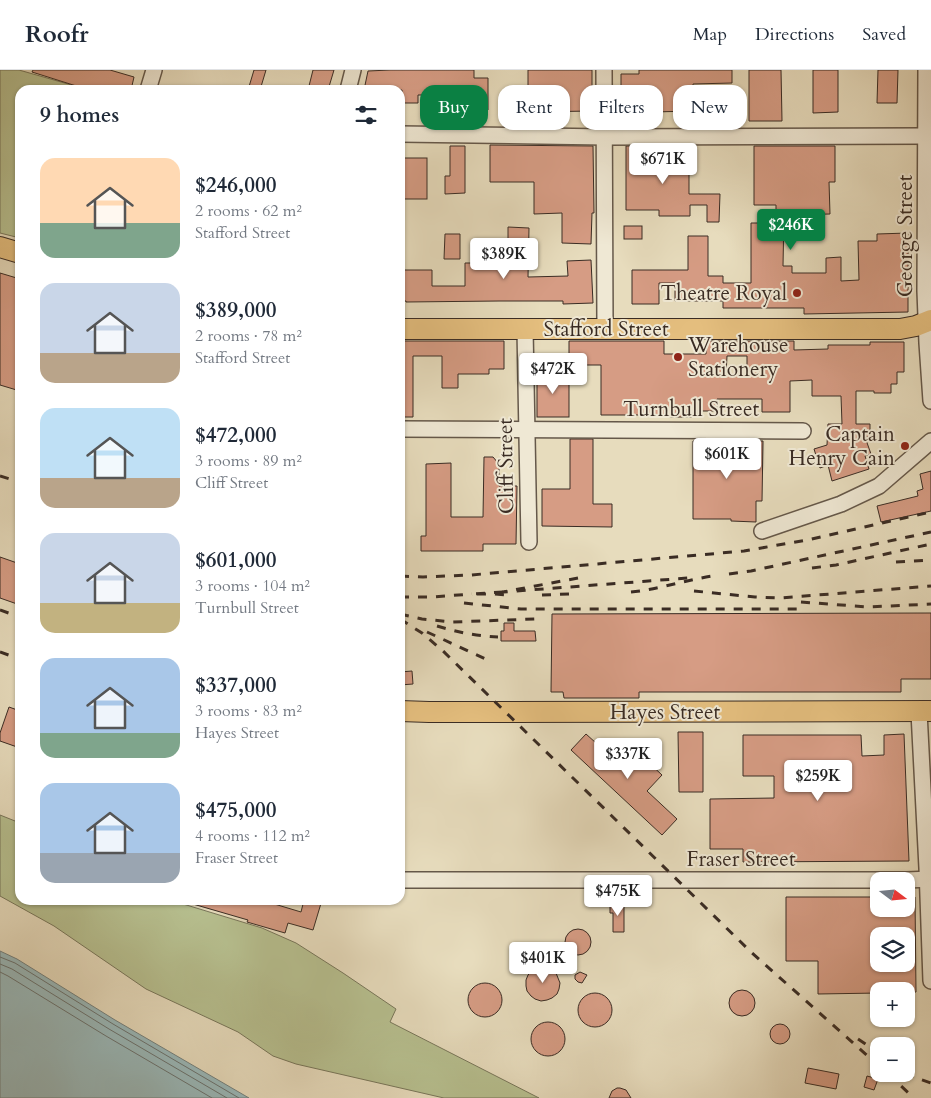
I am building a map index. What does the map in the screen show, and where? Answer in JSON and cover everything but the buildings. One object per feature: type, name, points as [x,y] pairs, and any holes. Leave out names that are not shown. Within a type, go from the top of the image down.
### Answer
[{"type":"main road","points":[[0,247],[15,252]]},
{"type":"main road","name":"Stafford Street","points":[[405,328],[909,328],[929,322]]},
{"type":"main road","name":"Hayes Street","points":[[405,710],[425,712],[925,711]]},
{"type":"street","points":[[150,85],[154,70]]},
{"type":"street","points":[[350,85],[354,70]]},
{"type":"street","points":[[604,70],[605,328]]},
{"type":"street","name":"George Street","points":[[926,70],[925,291],[929,322],[931,401]]},
{"type":"street","points":[[405,134],[605,137],[926,136]]},
{"type":"street","name":"Cliff Street","points":[[526,329],[528,542]]},
{"type":"street","name":"Turnbull Street","points":[[405,429],[803,431]]},
{"type":"street","points":[[762,531],[841,504],[879,486],[931,440]]},
{"type":"street","points":[[925,711],[931,981]]},
{"type":"street","name":"Fraser Street","points":[[405,880],[929,879]]},
{"type":"green space","points":[[0,70],[19,70],[72,85],[15,85],[15,237],[0,233]]},
{"type":"green space","points":[[0,815],[15,821],[15,904],[0,896]]},
{"type":"green space","points":[[16,905],[186,905],[262,928],[296,943],[396,1009],[390,1022],[539,1098],[444,1098],[296,1064],[273,1056],[238,1032],[146,989],[54,926]]},
{"type":"water","points":[[0,951],[17,959],[115,1020],[249,1098],[0,1098]]},
{"type":"railway","points":[[0,476],[15,480]]},
{"type":"railway","points":[[405,576],[471,575],[744,551],[807,540],[931,512]]},
{"type":"railway","points":[[729,574],[751,571],[931,532]]},
{"type":"railway","points":[[812,568],[836,565],[931,544]]},
{"type":"railway","points":[[896,562],[931,560]]},
{"type":"railway","points":[[631,592],[719,575]]},
{"type":"railway","points":[[578,578],[503,592],[688,578]]},
{"type":"railway","points":[[694,591],[780,598],[931,586]]},
{"type":"railway","points":[[503,592],[472,594],[509,595]]},
{"type":"railway","points":[[405,597],[472,594]]},
{"type":"railway","points":[[542,595],[569,594]]},
{"type":"railway","points":[[801,602],[868,607],[931,604]]},
{"type":"railway","points":[[464,603],[521,609],[801,609]]},
{"type":"railway","points":[[0,610],[15,615]]},
{"type":"railway","points":[[405,615],[453,622],[535,619]]},
{"type":"railway","points":[[405,622],[422,633],[443,651],[751,952],[870,1058]]},
{"type":"railway","points":[[437,626],[482,636],[498,637]]},
{"type":"railway","points":[[427,632],[488,660]]},
{"type":"railway","points":[[0,652],[15,657]]},
{"type":"railway","points":[[858,1039],[870,1047]]},
{"type":"railway","points":[[915,1077],[931,1083]]},
{"type":"railway","points":[[897,1082],[914,1098]]},
{"type":"place","name":"Theatre Royal","points":[[797,293]]},
{"type":"place","name":"Warehouse Stationery","points":[[678,357]]},
{"type":"place","name":"Captain Henry Cain","points":[[905,446]]}]
